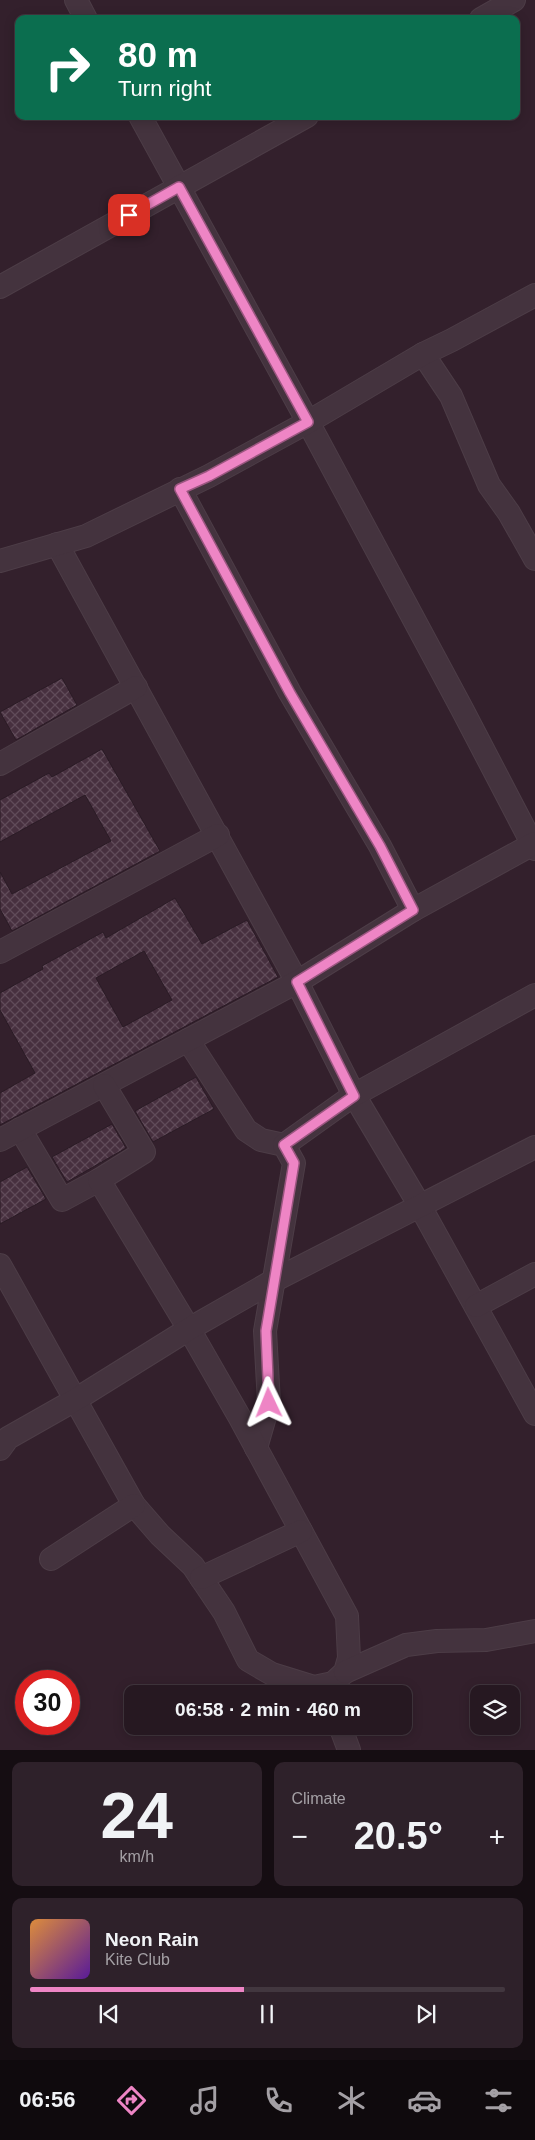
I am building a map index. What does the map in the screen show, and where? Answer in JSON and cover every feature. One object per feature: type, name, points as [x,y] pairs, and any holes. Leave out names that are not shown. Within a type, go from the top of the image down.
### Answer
[{"type":"street","points":[[76,0],[84,15]]},
{"type":"street","points":[[488,15],[514,0]]},
{"type":"street","points":[[0,1140],[297,982],[413,910],[534,845],[308,422],[142,120]]},
{"type":"street","points":[[0,287],[300,120]]},
{"type":"street","points":[[0,561],[86,536],[209,476],[308,422],[423,354],[535,295]]},
{"type":"street","points":[[423,354],[451,396],[490,485],[535,559]]},
{"type":"street","points":[[180,489],[290,693],[380,846],[413,910]]},
{"type":"street","points":[[57,544],[218,835],[297,982],[354,1096],[420,1206],[535,1414]]},
{"type":"street","points":[[0,764],[136,688]]},
{"type":"street","points":[[0,952],[218,835]]},
{"type":"street","points":[[188,1040],[246,1130],[262,1140],[284,1145],[354,1096],[535,994]]},
{"type":"street","points":[[20,1129],[62,1200],[144,1152],[104,1085]]},
{"type":"street","points":[[256,1448],[269,1403],[266,1331],[294,1163],[284,1145]]},
{"type":"street","points":[[0,1449],[8,1438],[74,1400],[189,1328],[273,1281],[535,1147]]},
{"type":"street","points":[[99,1180],[189,1328],[347,1616],[349,1658],[345,1672]]},
{"type":"street","points":[[0,1265],[6,1290],[74,1400],[134,1505],[160,1535],[193,1566],[224,1612],[248,1660],[272,1674],[305,1685]]},
{"type":"street","points":[[476,1306],[535,1274]]},
{"type":"street","points":[[50,1558],[134,1505]]},
{"type":"street","points":[[201,1578],[301,1531]]},
{"type":"street","points":[[331,1685],[345,1672],[406,1645],[437,1641],[486,1640],[535,1630]]},
{"type":"street","points":[[343,1735],[349,1750]]},
{"type":"building","points":[[62,678],[77,705],[16,740],[0,712]]},
{"type":"building","points":[[102,749],[160,851],[12,931],[0,909],[0,872],[12,894],[111,841],[85,795],[0,842],[0,800],[49,773],[52,777]]},
{"type":"building","points":[[175,898],[202,944],[247,920],[278,977],[0,1125],[0,1093],[35,1073],[0,1010],[0,993],[43,969],[42,966],[103,932],[106,938]],"holes":[[[144,951],[172,1000],[123,1027],[96,978]]]},
{"type":"building","points":[[196,1077],[214,1109],[153,1142],[135,1111]]},
{"type":"building","points":[[112,1124],[126,1148],[67,1182],[52,1157]]},
{"type":"building","points":[[27,1167],[46,1199],[0,1224],[0,1182]]},
{"type":"route","points":[[129,215],[179,187],[308,422],[209,476],[180,489],[290,693],[380,846],[413,910],[297,982],[354,1096],[284,1145],[294,1163],[266,1331],[269,1403]]}]
